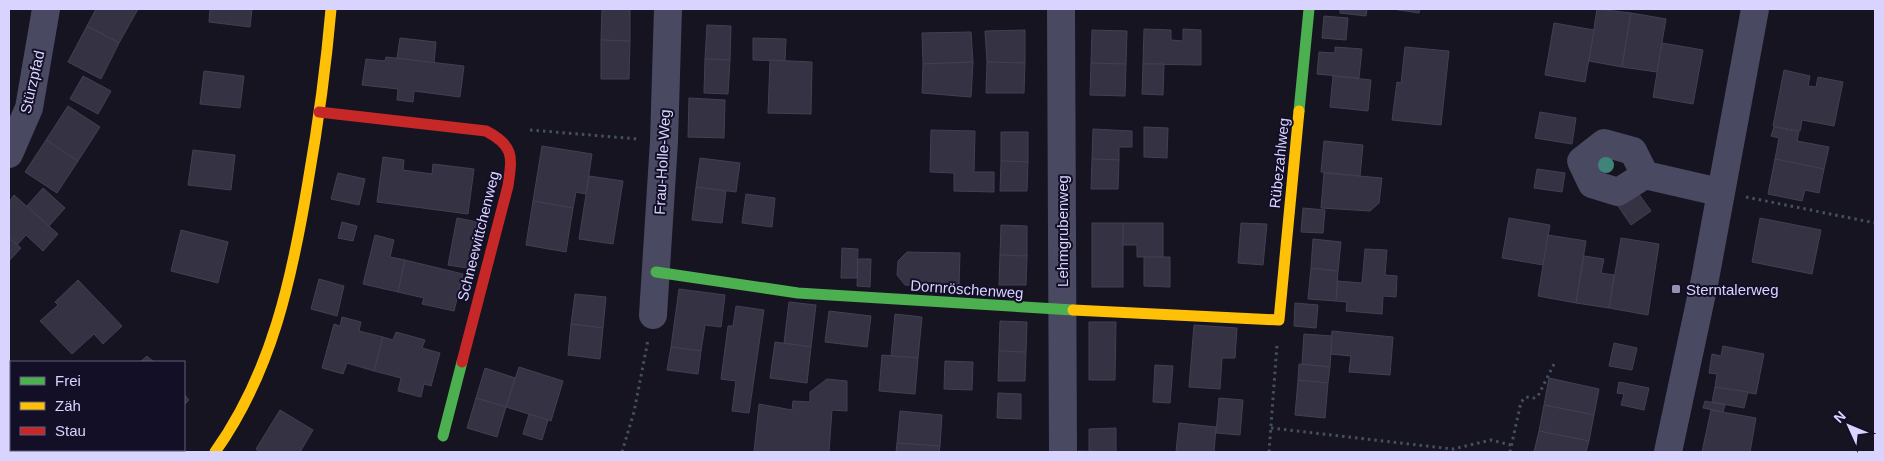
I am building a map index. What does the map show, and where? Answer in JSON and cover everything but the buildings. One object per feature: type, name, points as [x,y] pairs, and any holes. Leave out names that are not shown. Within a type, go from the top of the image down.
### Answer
[{"type":"street","name":"Stürzpfad","points":[[9,154],[29,108],[46,9]]},
{"type":"street","points":[[215,452],[255,388],[290,280],[319,112],[331,9]]},
{"type":"street","name":"Frau-Holle-Weg","points":[[653,315],[664,141],[668,9]]},
{"type":"street","name":"Lehmgrubenweg","points":[[1061,9],[1063,452]]},
{"type":"street","name":"Rübezahlweg","points":[[1279,320],[1309,9]]},
{"type":"street","points":[[1668,452],[1705,279],[1719,192],[1755,9]]},
{"type":"street","points":[[319,112],[486,131],[503,139]]},
{"type":"street","name":"Schneewittchenweg","points":[[442,436],[508,186],[512,155],[503,139]]},
{"type":"street","points":[[1645,175],[1719,192]]},
{"type":"street","name":"Dornröschenweg","points":[[656,272],[798,293],[1062,310],[1279,320]]},
{"type":"path","points":[[503,139],[521,130],[664,141]]},
{"type":"path","points":[[1719,192],[1875,223]]},
{"type":"path","points":[[622,452],[634,412],[653,315]]},
{"type":"path","points":[[1269,452],[1279,320]]},
{"type":"path","points":[[1510,452],[1521,402],[1526,397],[1534,398],[1538,396],[1554,364]]},
{"type":"path","points":[[1271,428],[1453,449],[1491,440],[1511,445]]},
{"type":"traffic: fast","points":[[1299,111],[1309,9]]},
{"type":"traffic: fast","points":[[656,272],[798,293],[1073,310]]},
{"type":"traffic: fast","points":[[443,436],[462,362]]},
{"type":"traffic: slow","points":[[215,452],[235,421],[251,390],[265,357],[287,289],[302,218],[315,139],[331,9]]},
{"type":"traffic: slow","points":[[1073,310],[1279,320],[1299,111]]},
{"type":"traffic: jam","points":[[319,112],[486,131],[507,147],[510,160],[508,186],[462,362]]},
{"type":"place","name":"Sterntalerweg","points":[[1676,289]]}]
